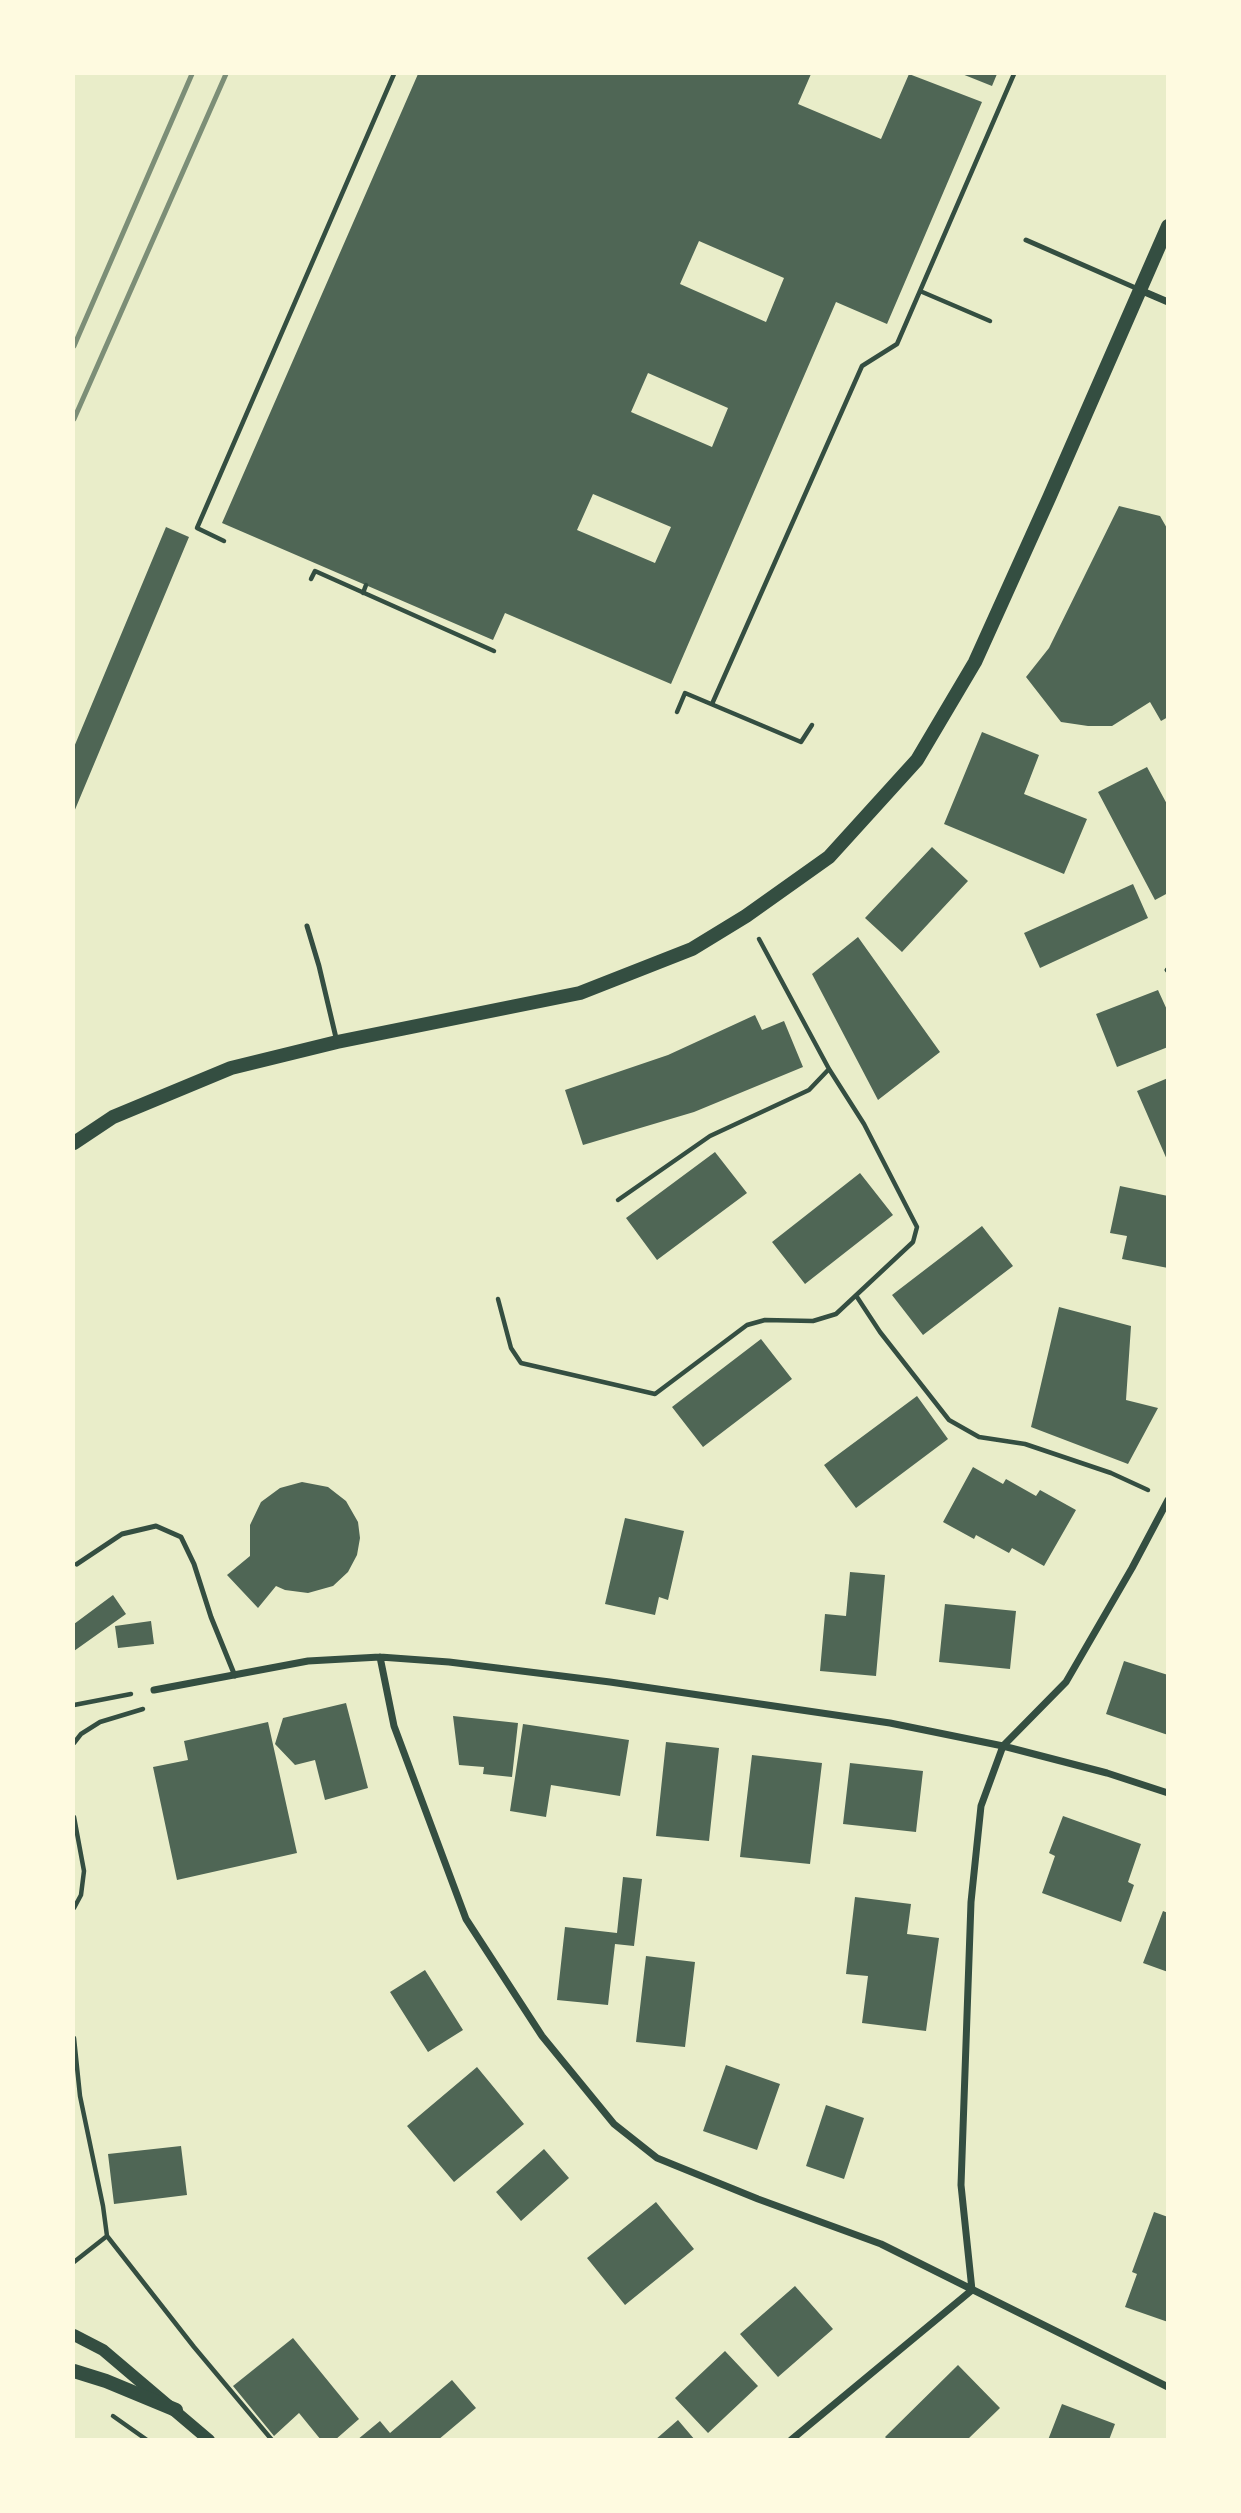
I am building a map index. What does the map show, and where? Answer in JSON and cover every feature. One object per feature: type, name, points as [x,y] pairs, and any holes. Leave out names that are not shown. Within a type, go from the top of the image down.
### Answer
[{"type":"main road","points":[[74,1143],[113,1117],[231,1068],[337,1042],[580,993],[692,949],[746,916],[829,857],[917,760],[975,662],[1167,226]]},
{"type":"main road","points":[[74,2371],[176,2410]]},
{"type":"street","points":[[1139,289],[1167,302]]},
{"type":"street","points":[[972,2290],[961,2185],[971,1902],[981,1806],[1003,1746],[1066,1682],[1132,1568],[1167,1500]]},
{"type":"street","points":[[380,1657],[394,1726],[466,1919],[542,2036],[614,2124],[657,2158],[881,2244],[1167,2387]]},
{"type":"street","points":[[154,1690],[308,1661],[380,1657],[449,1662],[610,1682],[890,1723],[1003,1746],[1107,1773],[1167,1793]]},
{"type":"street","points":[[791,2440],[972,2290]]},
{"type":"street","points":[[74,2335],[103,2350],[209,2440]]},
{"type":"lane","points":[[1026,240],[1139,289]]},
{"type":"lane","points":[[307,926],[337,1042]]},
{"type":"lane","points":[[77,1564],[122,1534],[156,1526],[181,1537],[194,1564],[234,1676]]},
{"type":"path","points":[[224,541],[197,528],[394,74]]},
{"type":"path","points":[[712,704],[862,366],[897,344],[1014,74]]},
{"type":"path","points":[[920,290],[990,321]]},
{"type":"path","points":[[312,579],[315,571],[495,651]]},
{"type":"path","points":[[363,593],[366,585]]},
{"type":"path","points":[[677,712],[685,693],[801,742],[812,725]]},
{"type":"path","points":[[498,1299],[511,1348],[520,1363],[655,1394],[747,1325],[765,1320],[813,1321],[836,1314],[913,1242],[917,1227],[864,1124],[829,1069],[746,916]]},
{"type":"path","points":[[618,1200],[710,1136],[809,1090],[829,1069]]},
{"type":"path","points":[[857,1297],[880,1332],[949,1420],[979,1437],[1026,1444],[1111,1473],[1156,1494]]},
{"type":"path","points":[[74,1705],[154,1690]]},
{"type":"path","points":[[74,1817],[84,1871],[81,1895],[74,1908]]},
{"type":"path","points":[[74,2038],[80,2096],[107,2235],[194,2347],[272,2440]]},
{"type":"path","points":[[74,2262],[107,2235]]},
{"type":"building","points":[[418,74],[811,74],[798,104],[881,139],[909,74],[982,102],[887,324],[836,302],[671,684],[505,613],[493,640],[222,523]],"holes":[[[699,241],[784,278],[766,322],[680,284]],[[648,373],[728,408],[712,447],[631,412]],[[593,494],[671,527],[655,563],[577,530]]]},
{"type":"building","points":[[962,74],[997,74],[992,86]]},
{"type":"building","points":[[1119,506],[1160,516],[1168,530],[1168,717],[1161,721],[1150,702],[1112,726],[1061,722],[1026,677],[1049,648]]},
{"type":"building","points":[[166,527],[189,537],[74,812],[74,747]]},
{"type":"building","points":[[982,732],[1039,755],[1024,794],[1087,819],[1064,874],[944,824]]},
{"type":"building","points":[[1147,767],[1168,806],[1168,893],[1155,900],[1098,792]]},
{"type":"building","points":[[932,847],[968,881],[902,952],[865,918]]},
{"type":"building","points":[[1133,884],[1148,918],[1040,968],[1024,933]]},
{"type":"building","points":[[858,937],[940,1052],[878,1100],[812,974]]},
{"type":"building","points":[[1158,990],[1168,1012],[1168,1047],[1117,1067],[1096,1014]]},
{"type":"building","points":[[755,1015],[762,1030],[784,1021],[803,1067],[694,1112],[583,1145],[565,1090],[668,1055]]},
{"type":"building","points":[[1168,1078],[1168,1162],[1137,1091]]},
{"type":"building","points":[[715,1152],[747,1193],[657,1260],[626,1218]]},
{"type":"building","points":[[860,1173],[893,1215],[805,1284],[772,1242]]},
{"type":"building","points":[[1120,1186],[1168,1196],[1168,1268],[1122,1259],[1127,1236],[1110,1233]]},
{"type":"building","points":[[982,1226],[1013,1266],[923,1335],[892,1295]]},
{"type":"building","points":[[1059,1307],[1131,1326],[1126,1400],[1158,1408],[1128,1464],[1031,1427]]},
{"type":"building","points":[[761,1339],[792,1379],[703,1447],[672,1407]]},
{"type":"building","points":[[917,1396],[948,1439],[856,1508],[824,1465]]},
{"type":"building","points":[[973,1467],[1003,1484],[1006,1479],[1036,1496],[1040,1490],[1076,1510],[1044,1566],[1012,1548],[1009,1553],[976,1535],[974,1539],[943,1522]]},
{"type":"building","points":[[302,1482],[328,1487],[346,1501],[358,1522],[360,1538],[357,1555],[348,1572],[333,1586],[308,1593],[276,1586],[258,1608],[227,1575],[250,1556],[250,1525],[261,1502],[280,1488]]},
{"type":"building","points":[[625,1518],[684,1531],[668,1600],[659,1597],[655,1615],[605,1604]]},
{"type":"building","points":[[850,1572],[885,1575],[876,1676],[820,1671],[825,1614],[846,1616]]},
{"type":"building","points":[[113,1595],[126,1614],[74,1651],[74,1624]]},
{"type":"building","points":[[945,1604],[1016,1611],[1010,1669],[939,1662]]},
{"type":"building","points":[[151,1621],[154,1644],[118,1648],[115,1626]]},
{"type":"building","points":[[1124,1661],[1168,1675],[1168,1735],[1106,1714]]},
{"type":"building","points":[[346,1703],[368,1788],[325,1800],[315,1760],[295,1765],[275,1744],[283,1718]]},
{"type":"building","points":[[453,1716],[518,1723],[512,1777],[483,1774],[484,1767],[459,1765]]},
{"type":"building","points":[[268,1722],[297,1853],[177,1880],[153,1767],[188,1760],[184,1741]]},
{"type":"building","points":[[523,1724],[629,1740],[620,1796],[551,1785],[546,1817],[510,1811]]},
{"type":"building","points":[[666,1742],[719,1748],[709,1841],[656,1836]]},
{"type":"building","points":[[752,1755],[822,1763],[810,1864],[740,1857]]},
{"type":"building","points":[[850,1763],[923,1771],[916,1832],[843,1824]]},
{"type":"building","points":[[1063,1816],[1141,1844],[1128,1882],[1134,1885],[1121,1922],[1042,1893],[1055,1856],[1049,1853]]},
{"type":"building","points":[[623,1877],[642,1879],[634,1946],[615,1944],[608,2005],[557,2000],[565,1927],[617,1933]]},
{"type":"building","points":[[855,1897],[911,1904],[907,1934],[939,1938],[926,2031],[862,2023],[868,1976],[846,1974]]},
{"type":"building","points":[[1163,1911],[1168,1913],[1168,1972],[1143,1963]]},
{"type":"building","points":[[646,1956],[695,1962],[685,2047],[636,2042]]},
{"type":"building","points":[[425,1970],[463,2030],[428,2052],[390,1992]]},
{"type":"building","points":[[726,2065],[780,2084],[757,2150],[703,2131]]},
{"type":"building","points":[[477,2067],[524,2124],[454,2182],[407,2126]]},
{"type":"building","points":[[826,2105],[864,2118],[844,2179],[806,2166]]},
{"type":"building","points":[[181,2146],[187,2195],[114,2204],[108,2154]]},
{"type":"building","points":[[544,2149],[569,2178],[521,2221],[496,2192]]},
{"type":"building","points":[[656,2202],[694,2249],[625,2305],[587,2258]]},
{"type":"building","points":[[1154,2212],[1168,2217],[1168,2322],[1125,2307],[1137,2274],[1132,2272]]},
{"type":"building","points":[[795,2286],[833,2329],[778,2377],[740,2334]]},
{"type":"building","points":[[293,2338],[359,2419],[335,2440],[321,2440],[299,2413],[274,2436],[233,2386]]},
{"type":"building","points":[[725,2351],[758,2386],[708,2433],[675,2398]]},
{"type":"building","points":[[958,2365],[1000,2408],[967,2440],[888,2440],[885,2437]]},
{"type":"building","points":[[452,2380],[476,2408],[438,2440],[357,2440],[380,2421],[390,2433]]},
{"type":"building","points":[[1062,2404],[1115,2424],[1109,2440],[1048,2440]]},
{"type":"building","points":[[678,2420],[695,2440],[655,2440]]},
{"type":"railway","points":[[74,346],[192,74]]},
{"type":"railway","points":[[74,419],[226,74]]}]
